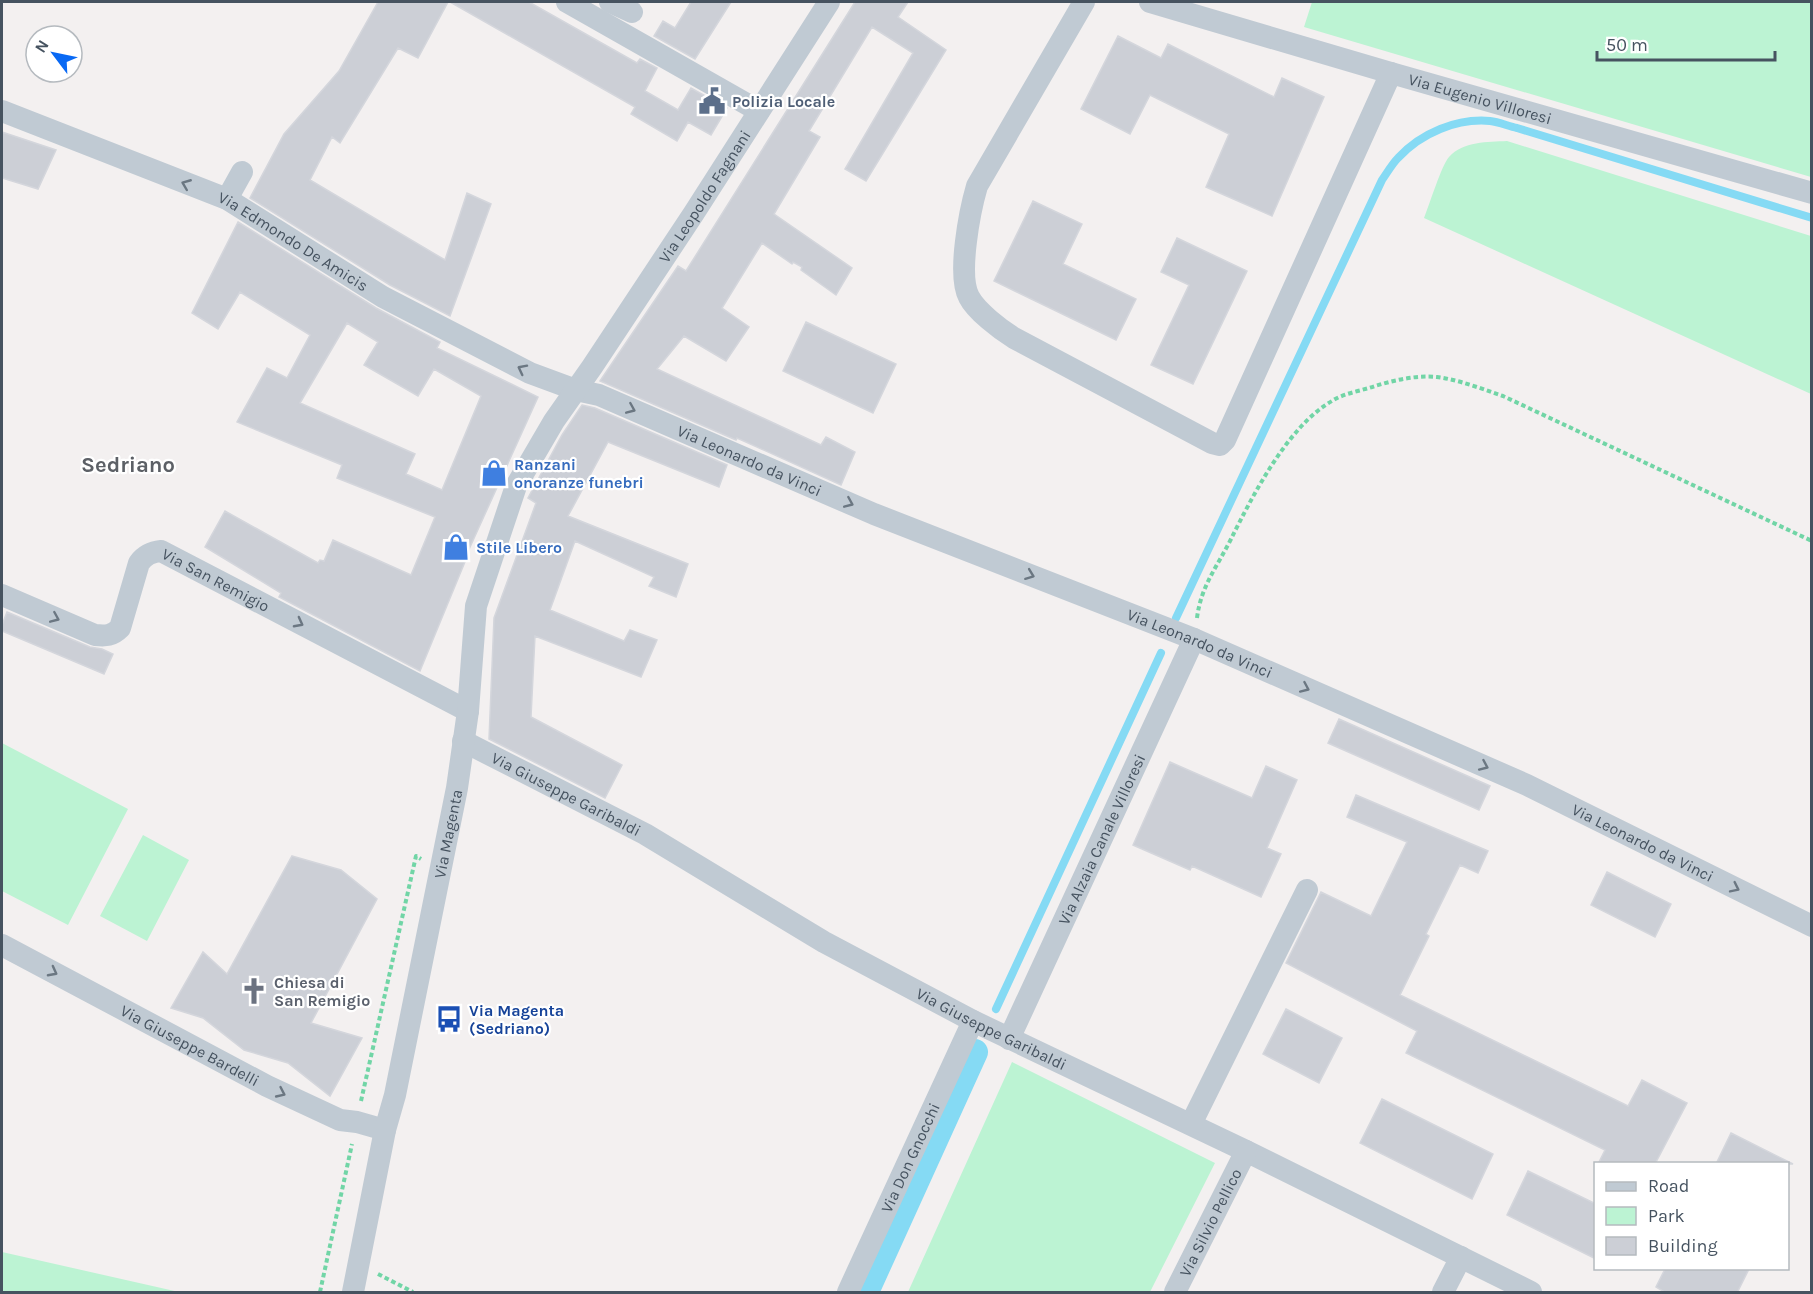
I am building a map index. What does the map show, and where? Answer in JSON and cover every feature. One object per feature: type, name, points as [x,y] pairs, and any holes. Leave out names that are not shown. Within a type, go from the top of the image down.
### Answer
[{"type":"street","points":[[567,2],[759,111]]},
{"type":"street","points":[[610,2],[632,12]]},
{"type":"street","name":"Via Leopoldo Fagnani","points":[[576,390],[694,213],[829,2]]},
{"type":"street","points":[[1084,2],[977,186],[969,211],[964,278],[969,297],[1001,330],[1014,338],[1212,443],[1220,445],[1225,440],[1391,73]]},
{"type":"street","name":"Via Eugenio Villoresi","points":[[1150,2],[1812,193]]},
{"type":"street","name":"Via Edmondo De Amicis","points":[[2,111],[227,200],[383,297],[530,374],[576,390]]},
{"type":"street","points":[[227,200],[242,172]]},
{"type":"street","name":"Via Leonardo da Vinci","points":[[576,390],[599,395],[874,514],[1194,639],[1527,785],[1812,926]]},
{"type":"street","name":"Via Magenta","points":[[353,1293],[455,800],[468,711],[476,606],[516,486],[554,421],[576,390]]},
{"type":"street","name":"Via San Remigio","points":[[2,595],[95,635],[106,636],[120,628],[139,563],[144,556],[161,551],[426,699],[468,711]]},
{"type":"street","name":"Via Alzaia Canale Villoresi","points":[[1009,1039],[1194,639]]},
{"type":"street","name":"Via Giuseppe Garibaldi","points":[[463,741],[645,834],[824,942],[973,1022],[1191,1124],[1531,1293]]},
{"type":"street","points":[[1191,1124],[1307,890]]},
{"type":"street","name":"Via Giuseppe Bardelli","points":[[2,945],[267,1086],[340,1120],[385,1130]]},
{"type":"street","name":"Via Don Gnocchi","points":[[848,1293],[973,1022]]},
{"type":"street","name":"Via Silvio Pellico","points":[[1175,1293],[1246,1151]]},
{"type":"street","points":[[1443,1293],[1461,1257]]},
{"type":"path","points":[[1194,639],[1198,606],[1205,584],[1256,490],[1291,440],[1309,419],[1332,401],[1393,381],[1414,377],[1438,377],[1503,396],[1812,541]]},
{"type":"path","points":[[320,1293],[416,856]]},
{"type":"path","points":[[359,1263],[413,1293]]},
{"type":"green space","points":[[1312,2],[1811,2],[1811,177],[1304,27]]},
{"type":"green space","points":[[1507,141],[1811,236],[1811,394],[1424,218],[1439,176],[1449,157],[1468,145]]},
{"type":"green space","points":[[2,743],[128,809],[68,925],[2,891]]},
{"type":"green space","points":[[143,835],[189,860],[147,941],[100,916]]},
{"type":"green space","points":[[1012,1062],[1215,1163],[1150,1292],[908,1292]]},
{"type":"green space","points":[[2,1252],[179,1292],[2,1292]]},
{"type":"building","points":[[378,2],[448,2],[418,58],[398,48],[340,143],[332,137],[310,180],[445,260],[467,193],[491,204],[450,316],[390,285],[250,198],[284,134],[339,71]]},
{"type":"building","points":[[450,2],[529,2],[637,63],[640,59],[657,68],[645,91],[678,110],[691,88],[727,108],[711,135],[688,122],[677,141],[631,114],[635,107]]},
{"type":"building","points":[[691,2],[731,2],[695,59],[654,36],[663,21],[675,28]]},
{"type":"building","points":[[855,2],[908,2],[898,17],[946,50],[866,181],[845,169],[913,53],[872,27],[809,131],[820,137],[774,214],[852,268],[836,295],[801,270],[802,267],[793,262],[792,264],[762,243],[722,308],[749,327],[726,361],[684,336],[657,369],[821,445],[826,437],[855,452],[841,485],[737,438],[736,440],[600,381],[678,266],[686,271]]},
{"type":"building","points":[[1118,36],[1161,58],[1168,44],[1274,97],[1282,78],[1324,97],[1272,216],[1206,187],[1229,134],[1150,95],[1130,134],[1081,109]]},
{"type":"building","points":[[2,132],[56,150],[38,189],[2,178]]},
{"type":"building","points":[[1033,201],[1082,224],[1063,264],[1136,299],[1116,340],[994,281]]},
{"type":"building","points":[[238,222],[376,308],[440,342],[437,348],[538,397],[466,556],[420,671],[279,597],[281,593],[205,547],[225,511],[318,563],[320,560],[324,561],[333,540],[411,575],[435,517],[337,478],[342,465],[237,422],[267,368],[287,378],[310,335],[240,292],[218,329],[192,313]],"holes":[[[347,323],[378,342],[364,365],[418,396],[434,369],[481,396],[442,490],[406,474],[415,454],[300,403]]]},
{"type":"building","points":[[1177,238],[1247,271],[1193,384],[1151,365],[1189,285],[1161,272]]},
{"type":"building","points":[[806,322],[896,364],[873,413],[783,371]]},
{"type":"building","points":[[582,405],[595,408],[727,465],[719,487],[608,442],[568,516],[688,564],[676,597],[649,586],[654,577],[575,541],[550,610],[624,641],[630,630],[657,640],[641,677],[535,636],[531,717],[622,765],[605,798],[489,739],[494,618],[536,503],[528,498],[562,435]]},
{"type":"building","points":[[7,612],[90,647],[113,654],[104,674],[2,631]]},
{"type":"building","points":[[1339,719],[1490,786],[1479,810],[1328,743]]},
{"type":"building","points":[[1170,762],[1252,798],[1266,766],[1297,780],[1267,848],[1281,854],[1261,897],[1192,866],[1190,870],[1133,845]]},
{"type":"building","points":[[1356,795],[1488,851],[1478,873],[1460,865],[1426,934],[1429,936],[1400,995],[1628,1106],[1642,1080],[1687,1103],[1656,1162],[1599,1162],[1605,1150],[1406,1053],[1417,1031],[1286,963],[1321,892],[1371,916],[1407,842],[1347,817]]},
{"type":"building","name":"Chiesa di San Remigio","points":[[292,856],[341,870],[377,899],[311,1023],[362,1038],[330,1096],[288,1063],[244,1050],[203,1018],[171,1008],[203,952],[227,974]]},
{"type":"building","points":[[1607,872],[1671,904],[1655,937],[1591,905]]},
{"type":"building","points":[[1286,1009],[1342,1038],[1319,1083],[1263,1054]]},
{"type":"building","points":[[1382,1099],[1493,1154],[1472,1199],[1360,1143]]},
{"type":"building","points":[[1731,1133],[1789,1162],[1717,1162]]},
{"type":"building","points":[[1528,1171],[1594,1203],[1594,1258],[1507,1215]]},
{"type":"building","points":[[1664,1270],[1748,1270],[1737,1293],[1666,1293],[1656,1287]]},
{"type":"waterway","points":[[1176,618],[1382,180],[1396,160],[1417,141],[1452,125],[1478,121],[1493,122],[1812,218]]},
{"type":"waterway","points":[[996,1009],[1161,653]]},
{"type":"waterway","points":[[866,1292],[975,1052]]},
{"type":"place","name":"Polizia Locale","points":[[712,101]]},
{"type":"place","name":"Ranzani onoranze funebri","points":[[494,473]]},
{"type":"place","name":"Stile Libero","points":[[456,547]]},
{"type":"place","name":"Chiesa di San Remigio","points":[[254,991]]},
{"type":"place","name":"Via Magenta (Sedriano)","points":[[449,1019]]},
{"type":"district","name":"Sedriano","points":[[128,465]]}]
